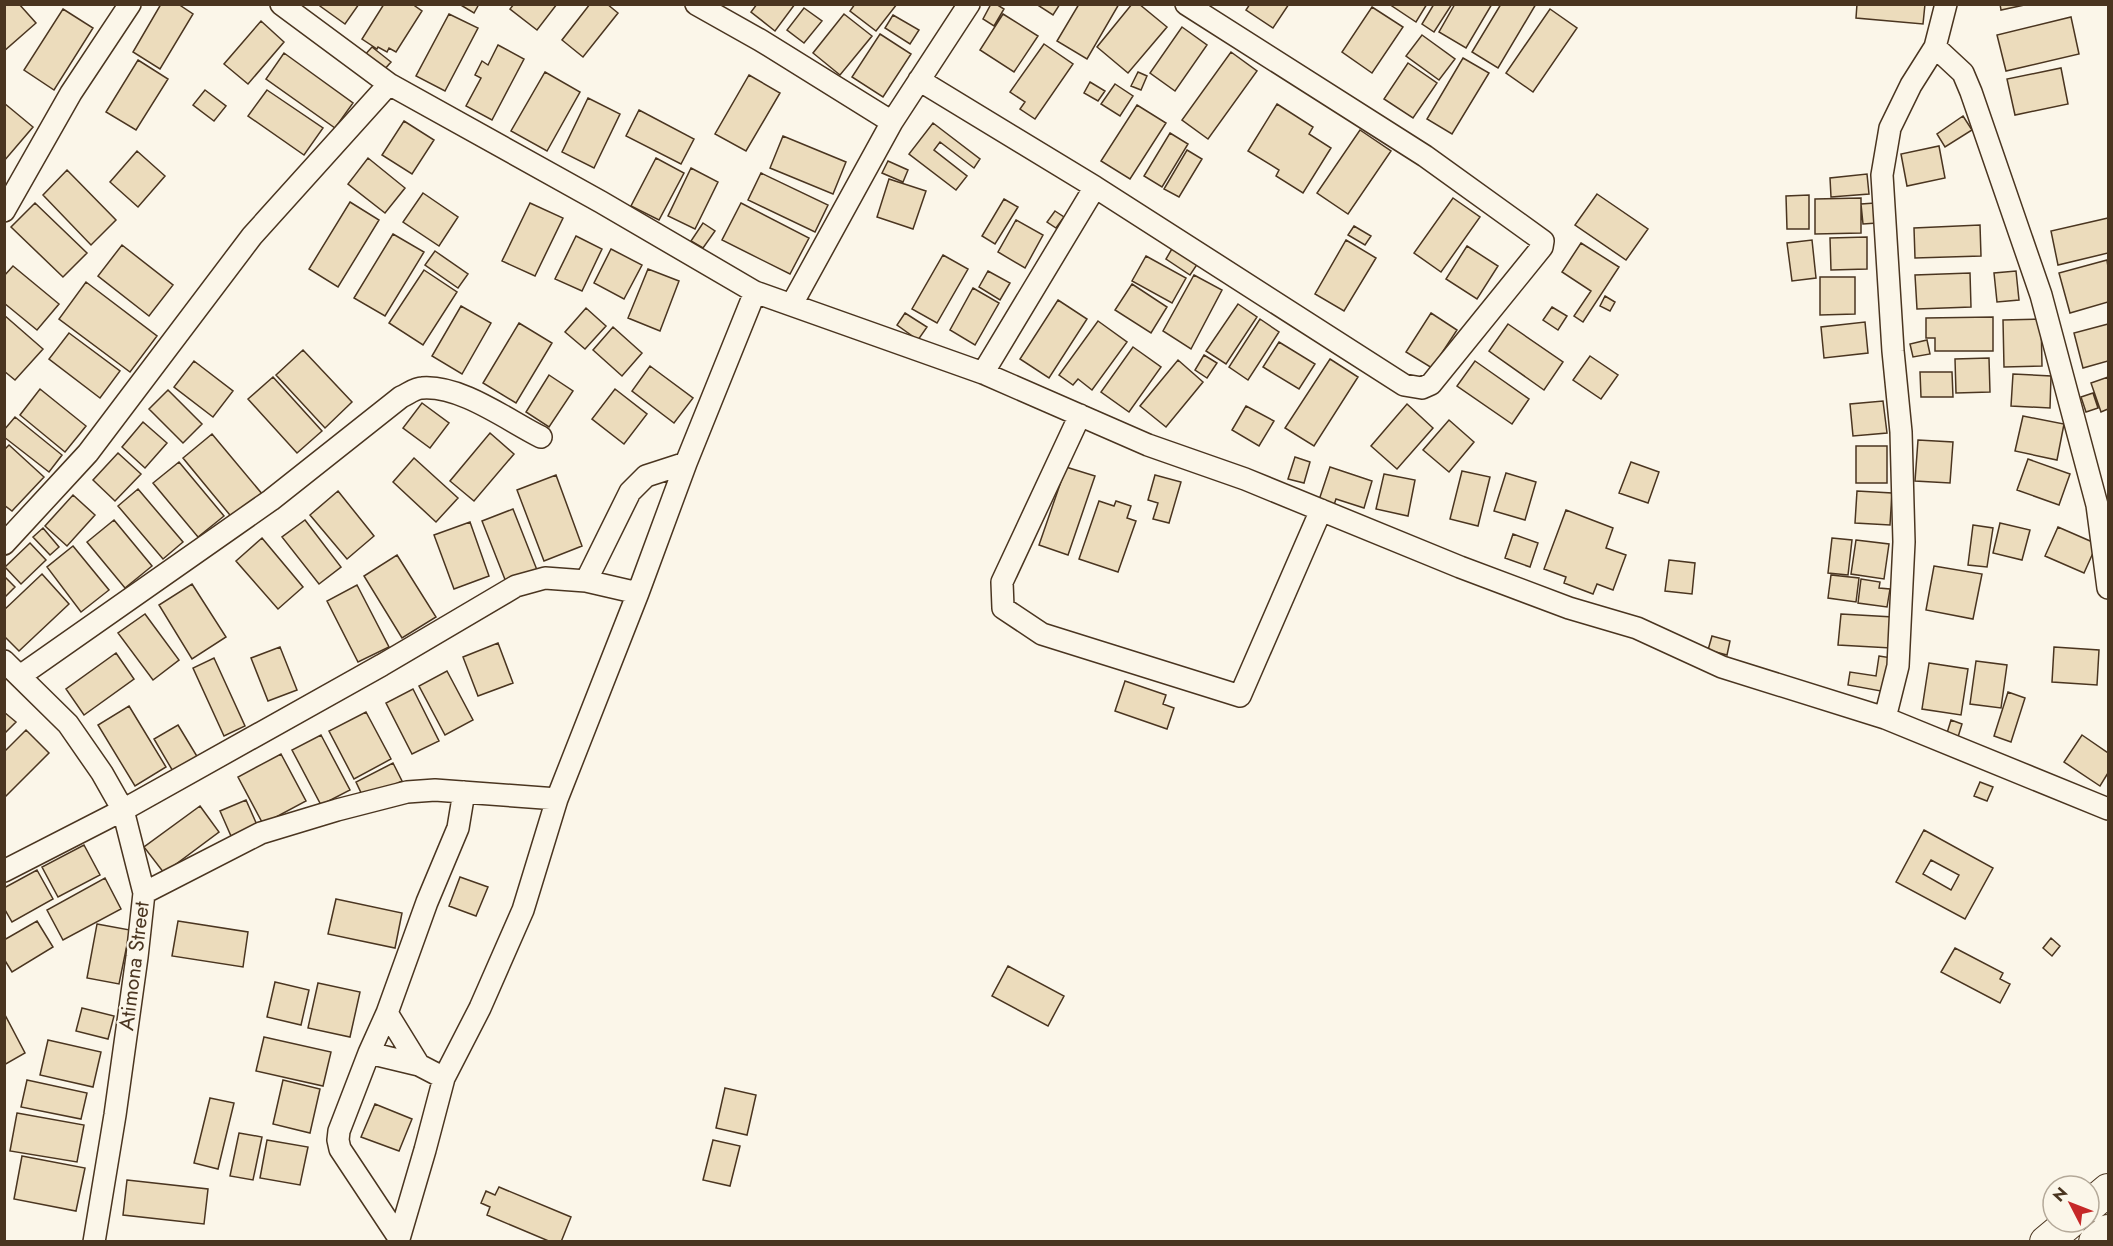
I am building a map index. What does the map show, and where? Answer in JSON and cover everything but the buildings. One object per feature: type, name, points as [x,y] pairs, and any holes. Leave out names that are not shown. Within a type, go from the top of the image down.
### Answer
[{"type":"highway","points":[[2096,1242],[2109,1231]]},
{"type":"street","points":[[4,212],[71,93],[130,4]]},
{"type":"street","points":[[281,4],[389,84],[602,202],[755,292],[983,373],[1148,445],[1245,479],[1482,575],[1569,608],[1637,628],[1722,667],[1885,718],[2109,809]]},
{"type":"street","points":[[696,4],[760,40],[892,122]]},
{"type":"street","points":[[792,304],[892,122],[969,4]]},
{"type":"street","points":[[919,80],[1095,187],[1404,386],[1422,388],[1437,378],[1542,247],[1543,241],[1425,156],[1186,4]]},
{"type":"street","points":[[1885,718],[1898,666],[1904,542],[1901,432],[1893,351],[1882,175],[1890,128],[1911,85],[1935,47],[1946,4]]},
{"type":"street","points":[[1935,47],[1963,73],[2041,296],[2100,480],[2097,505],[2109,588]]},
{"type":"street","points":[[4,544],[87,453],[252,236],[389,84]]},
{"type":"street","points":[[983,373],[1095,187]]},
{"type":"street","points":[[398,1240],[444,1078],[480,1008],[523,910],[556,799],[755,292]]},
{"type":"street","points":[[20,676],[271,500],[401,397],[419,387],[443,388],[503,415],[541,437]]},
{"type":"street","points":[[1080,415],[1002,582],[1003,608],[1042,634],[1240,696],[1321,510]]},
{"type":"street","points":[[586,581],[630,492],[646,476],[686,463]]},
{"type":"street","points":[[4,871],[123,810],[516,586],[545,578],[586,581],[638,593]]},
{"type":"street","name":"Atimona Street","points":[[4,661],[68,724],[102,773],[123,810],[144,893],[117,1104],[94,1242]]},
{"type":"street","points":[[144,893],[261,833],[407,792],[435,790],[556,799]]},
{"type":"street","points":[[398,1240],[340,1149],[339,1131],[387,1013],[427,902],[458,828],[464,792]]},
{"type":"street","points":[[387,1013],[419,1065]]},
{"type":"street","points":[[369,1053],[419,1065],[444,1078]]}]
